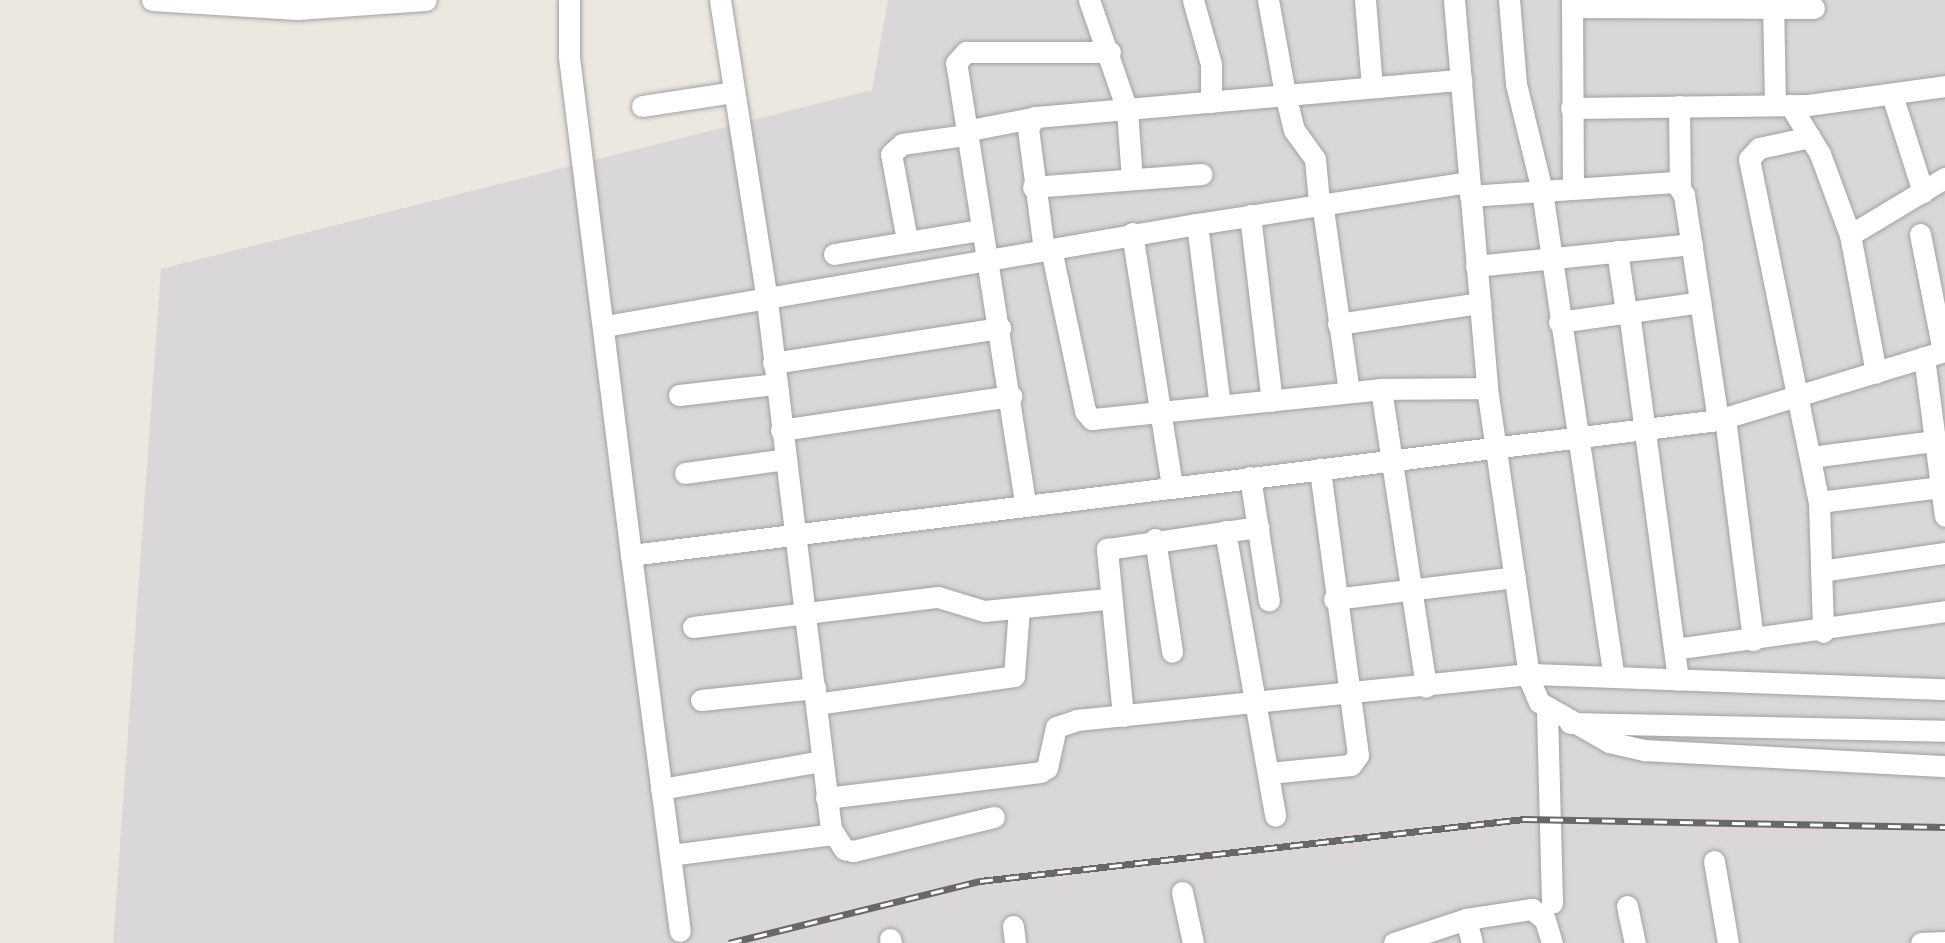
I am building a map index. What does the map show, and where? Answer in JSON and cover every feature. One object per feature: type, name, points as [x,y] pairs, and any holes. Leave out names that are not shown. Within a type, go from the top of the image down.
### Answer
[{"type":"street","points":[[152,0],[297,9],[426,0]]},
{"type":"street","points":[[569,0],[569,57],[680,931]]},
{"type":"street","points":[[720,0],[767,301],[781,430],[807,612],[826,798],[834,834],[853,851],[995,817]]},
{"type":"street","points":[[1089,0],[1110,52],[1128,110],[1132,179]]},
{"type":"street","points":[[1193,0],[1211,64],[1211,102]]},
{"type":"street","points":[[1268,0],[1294,130],[1315,159],[1349,392]]},
{"type":"street","points":[[1365,0],[1372,86]]},
{"type":"street","points":[[1454,0],[1487,388],[1528,674],[1547,711],[1552,903]]},
{"type":"street","points":[[1509,0],[1516,84],[1542,191],[1548,258],[1614,677]]},
{"type":"street","points":[[1573,188],[1572,4],[1773,4],[1814,8]]},
{"type":"street","points":[[1773,4],[1782,105],[1810,137],[1850,235],[1876,373]]},
{"type":"street","points":[[1025,502],[1012,396],[990,259],[981,230],[956,63],[962,54],[1110,52]]},
{"type":"street","points":[[907,240],[891,154],[902,144],[1032,118],[1461,80]]},
{"type":"street","points":[[1571,108],[1782,105],[1892,95],[1945,86]]},
{"type":"street","points":[[642,106],[734,92]]},
{"type":"street","points":[[1892,95],[1923,192]]},
{"type":"street","points":[[1679,106],[1680,187],[1721,419],[1753,640]]},
{"type":"street","points":[[1032,118],[1033,187],[1087,416],[1162,412],[1381,389],[1487,388]]},
{"type":"street","points":[[1810,137],[1759,148],[1749,159],[1801,398],[1819,502],[1824,632]]},
{"type":"street","points":[[1033,187],[1201,174]]},
{"type":"street","points":[[605,326],[767,301],[1132,233],[1321,202],[1470,189],[1542,191],[1663,178],[1680,187]]},
{"type":"street","points":[[1850,235],[1945,178]]},
{"type":"street","points":[[1250,215],[1272,401]]},
{"type":"street","points":[[1196,224],[1220,406]]},
{"type":"street","points":[[834,254],[981,230]]},
{"type":"street","points":[[1132,233],[1172,486]]},
{"type":"street","points":[[1920,234],[1937,353],[1936,441],[1945,516]]},
{"type":"street","points":[[1476,266],[1692,244]]},
{"type":"street","points":[[1617,251],[1645,428],[1678,680]]},
{"type":"street","points":[[1559,322],[1701,302]]},
{"type":"street","points":[[1338,324],[1480,303]]},
{"type":"street","points":[[679,395],[774,373],[1000,328]]},
{"type":"street","points":[[631,555],[1025,502],[1320,469],[1721,419],[1801,398],[1937,353]]},
{"type":"street","points":[[1381,389],[1426,687]]},
{"type":"street","points":[[781,430],[1012,396]]},
{"type":"street","points":[[1811,457],[1936,441]]},
{"type":"street","points":[[685,473],[786,460]]},
{"type":"street","points":[[1269,774],[1356,762],[1351,696],[1334,599],[1320,469]]},
{"type":"street","points":[[1250,477],[1269,601]]},
{"type":"street","points":[[1819,502],[1941,487]]},
{"type":"street","points":[[1123,716],[1107,599],[1107,550],[1155,540],[1258,527]]},
{"type":"street","points":[[1225,531],[1258,704],[1275,816]]},
{"type":"street","points":[[1155,540],[1172,652]]},
{"type":"street","points":[[1821,571],[1945,553]]},
{"type":"street","points":[[1334,599],[1514,577]]},
{"type":"street","points":[[693,626],[938,597],[978,611],[1107,599]]},
{"type":"street","points":[[701,700],[816,696],[1014,676],[1019,608]]},
{"type":"street","points":[[1675,649],[1824,632],[1945,611]]},
{"type":"street","points":[[826,798],[1040,772],[1047,768],[1056,727],[1123,716],[1351,696],[1528,674],[1945,689]]},
{"type":"street","points":[[1547,711],[1568,723],[1645,751],[1945,766]]},
{"type":"street","points":[[1568,723],[1945,731]]},
{"type":"street","points":[[661,789],[822,761]]},
{"type":"street","points":[[670,855],[834,834]]},
{"type":"street","points":[[1714,861],[1728,943]]},
{"type":"street","points":[[1182,892],[1193,943]]},
{"type":"street","points":[[1627,906],[1635,943]]},
{"type":"street","points":[[1394,943],[1466,919],[1532,909],[1545,920],[1552,943]]},
{"type":"street","points":[[1466,919],[1472,943]]},
{"type":"street","points":[[1920,943],[1945,942]]},
{"type":"shaded area","points":[[888,0],[1945,0],[1945,943],[113,943],[161,269],[872,90]]},
{"type":"railway","points":[[729,943],[980,881],[1524,819],[1945,827]]}]
